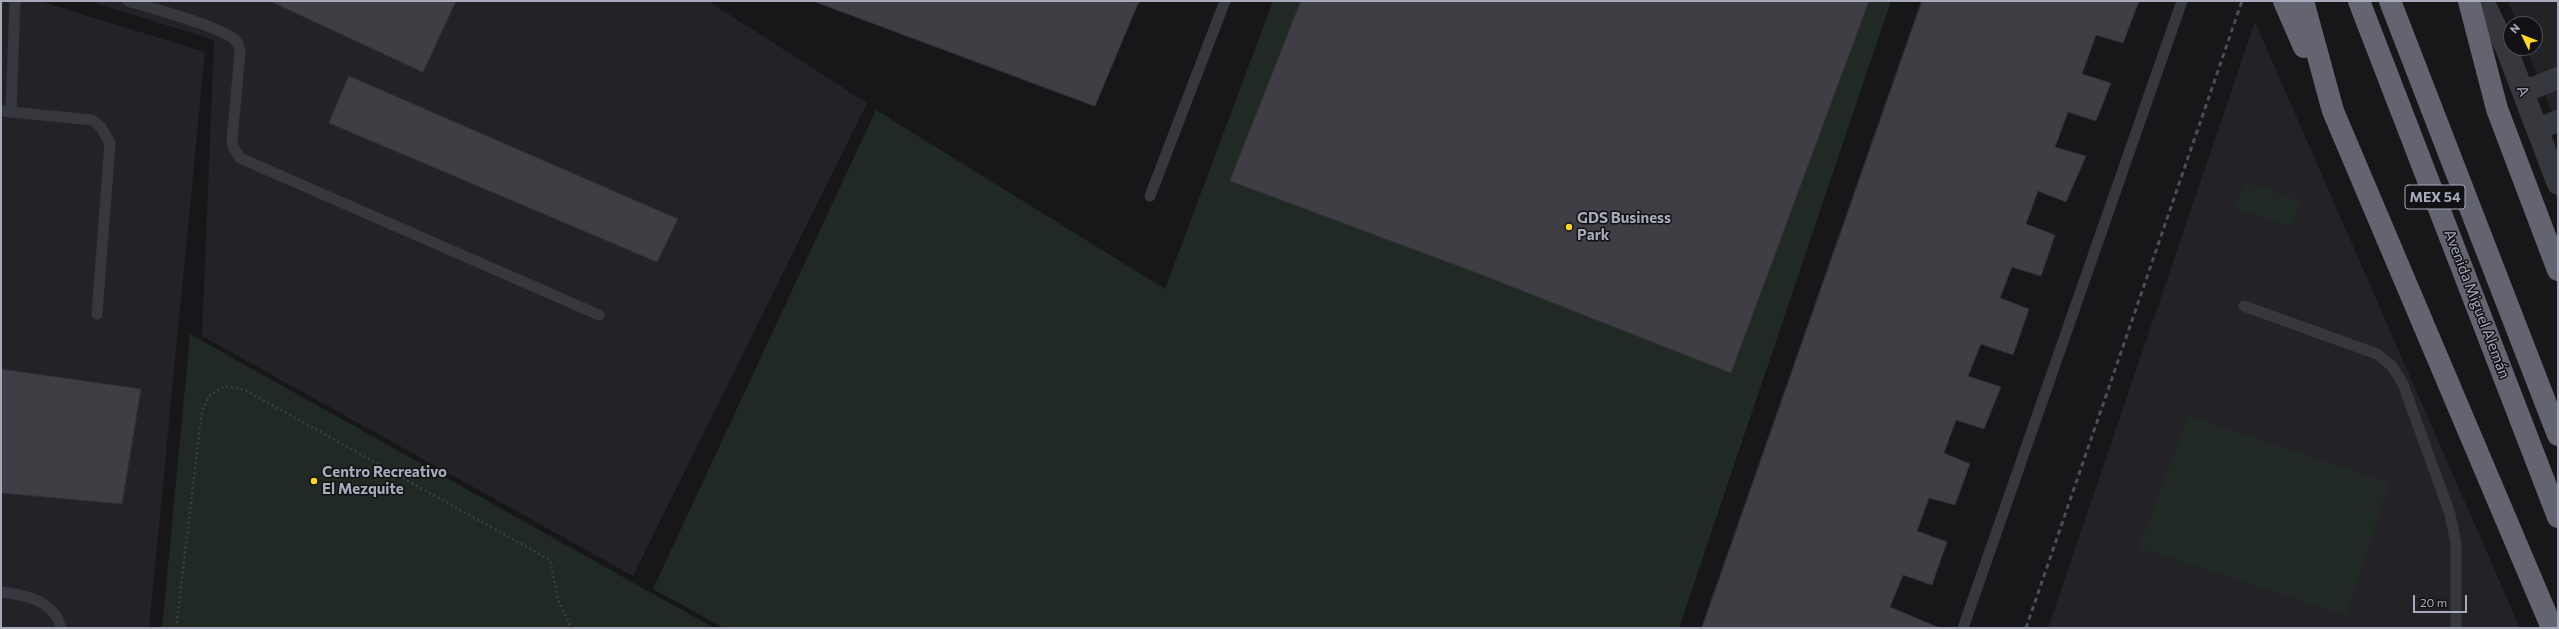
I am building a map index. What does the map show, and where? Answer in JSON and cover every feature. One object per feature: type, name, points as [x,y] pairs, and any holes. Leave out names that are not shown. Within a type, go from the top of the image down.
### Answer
[{"type":"highway","points":[[2284,1],[2333,112],[2552,628]]},
{"type":"highway","points":[[2303,1],[2333,112]]},
{"type":"highway","name":"Avenida Miguel Alemán","points":[[2358,1],[2512,393],[2558,517]]},
{"type":"highway","name":"Avenida Miguel Alemán","points":[[2390,1],[2558,435]]},
{"type":"highway","points":[[2469,1],[2497,109],[2558,270]]},
{"type":"street","name":"A","points":[[2483,1],[2507,50],[2558,184]]},
{"type":"street","points":[[2523,92],[2558,78]]},
{"type":"street","points":[[2537,129],[2558,121]]},
{"type":"lane","points":[[15,1],[6,111],[92,120],[101,127],[110,143],[96,314]]},
{"type":"lane","points":[[128,1],[219,31],[236,41],[240,54],[232,139],[233,147],[240,158],[600,315]]},
{"type":"lane","points":[[1150,196],[1225,1]]},
{"type":"lane","points":[[1963,628],[2182,1]]},
{"type":"lane","points":[[2244,306],[2377,354],[2392,366],[2403,384],[2450,514],[2456,544],[2456,628]]},
{"type":"lane","points":[[1,592],[34,598],[49,608],[59,621],[61,628]]},
{"type":"lane","points":[[2537,592],[2542,628]]},
{"type":"path","points":[[176,628],[202,411],[210,395],[225,386],[245,390],[550,560],[558,600],[571,628]]},
{"type":"shaded area","points":[[1,1],[39,1],[205,52],[149,628],[1,628]]},
{"type":"shaded area","points":[[89,1],[708,1],[867,103],[633,576],[202,336],[214,40]]},
{"type":"shaded area","points":[[1273,1],[1891,1],[1679,628],[724,628],[653,589],[876,110],[1165,289]]},
{"type":"shaded area","points":[[2508,1],[2558,1],[2558,127],[2529,56],[2543,56],[2543,16],[2514,16]]},
{"type":"shaded area","points":[[2255,22],[2520,628],[2048,628]]},
{"type":"shaded area","points":[[2245,182],[2301,201],[2290,227],[2234,208]]},
{"type":"shaded area","name":"Centro Recreativo El Mezquite","points":[[190,334],[714,628],[162,628]]},
{"type":"shaded area","points":[[2188,416],[2389,483],[2346,615],[2139,548]]},
{"type":"building","points":[[270,1],[456,1],[423,72]]},
{"type":"building","points":[[813,1],[1139,1],[1095,106]]},
{"type":"building","name":"GDS Business Park","points":[[1301,1],[1869,1],[1731,373],[1477,273],[1230,181]]},
{"type":"building","points":[[1922,1],[2139,1],[2123,43],[2096,35],[2082,74],[2111,83],[2096,121],[2068,112],[2055,147],[2086,156],[2066,202],[2038,191],[2026,224],[2055,235],[2041,276],[2012,267],[2000,298],[2029,309],[2013,355],[1981,344],[1968,376],[2001,387],[1984,429],[1956,420],[1944,453],[1970,464],[1955,505],[1929,498],[1917,531],[1947,542],[1932,585],[1903,575],[1890,607],[1940,628],[1702,628]]},
{"type":"building","points":[[349,76],[678,219],[657,262],[329,123]]},
{"type":"building","points":[[1,369],[141,389],[122,504],[1,493]]},
{"type":"railway","points":[[2026,628],[2242,1]]},
{"type":"place","name":"GDS Business Park","points":[[1569,227]]},
{"type":"place","name":"Centro Recreativo El Mezquite","points":[[314,481]]}]
